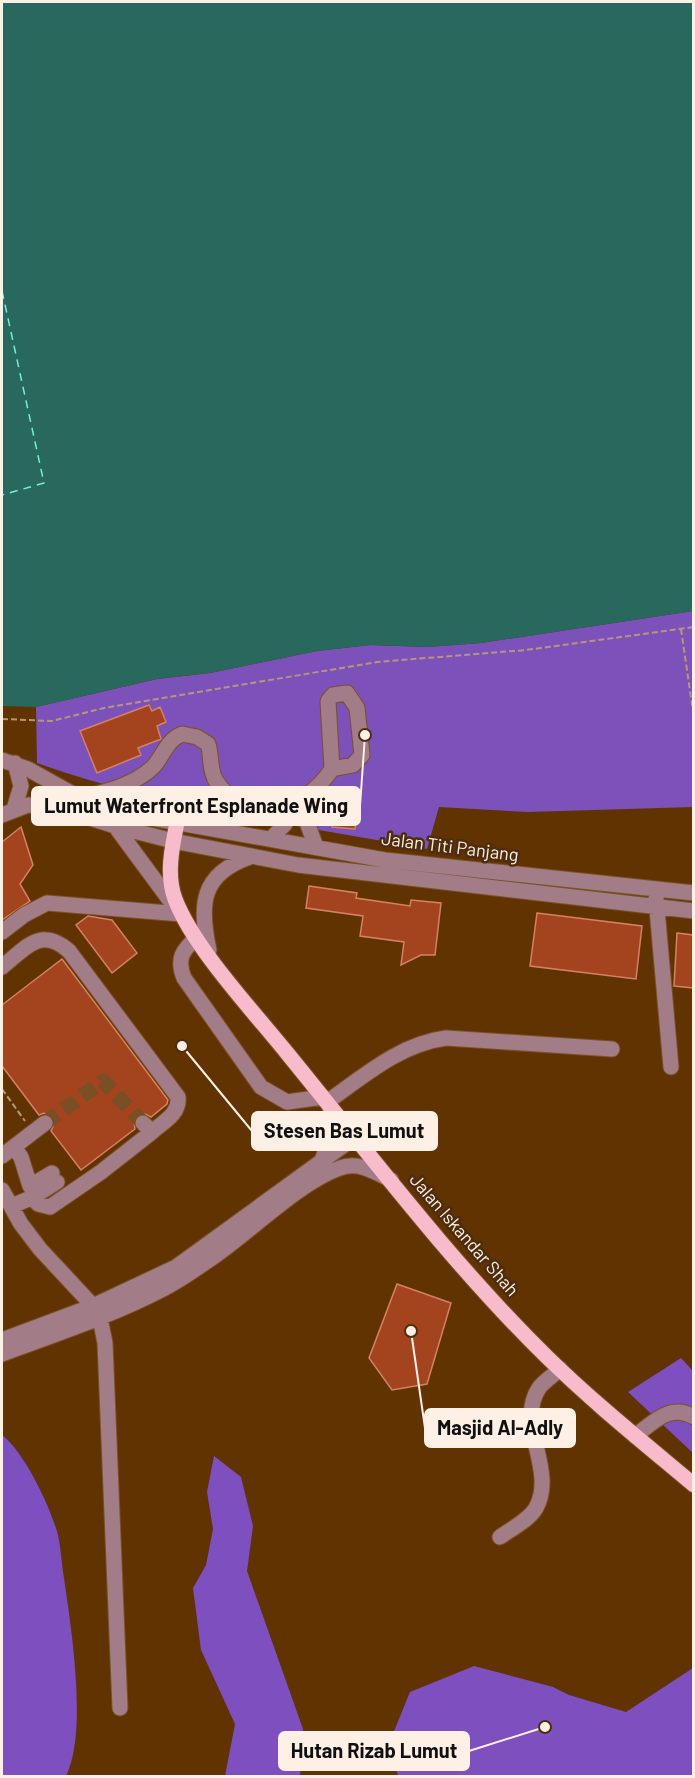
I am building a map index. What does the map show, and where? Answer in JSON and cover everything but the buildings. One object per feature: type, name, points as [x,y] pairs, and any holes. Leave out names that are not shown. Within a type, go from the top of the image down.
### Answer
[{"type":"main road","name":"Jalan Iskandar Shah","points":[[177,823],[172,890],[189,926],[210,956],[391,1180],[496,1302],[560,1369],[693,1485]]},
{"type":"street","points":[[8,812],[41,804],[77,805],[119,787],[144,774],[154,765],[169,742],[182,734],[198,737],[208,744],[213,775],[230,795],[244,804],[267,811],[289,806],[304,800],[332,769],[353,765],[362,755],[357,708],[347,693],[333,695],[328,701],[332,769]]},
{"type":"street","name":"Jalan Titi Panjang","points":[[8,761],[115,826],[174,841],[382,876],[693,911]]},
{"type":"street","points":[[8,761],[21,786],[8,812]]},
{"type":"street","points":[[304,800],[308,825],[316,848]]},
{"type":"street","name":"Jalan Titi Panjang","points":[[77,805],[117,810],[385,860],[693,893]]},
{"type":"street","points":[[271,840],[285,824],[289,806]]},
{"type":"street","points":[[115,826],[189,926]]},
{"type":"street","points":[[210,956],[203,921],[208,888],[223,869],[253,856]]},
{"type":"street","points":[[657,889],[655,907],[671,1067]]},
{"type":"street","points":[[2,932],[24,915],[47,903],[189,926]]},
{"type":"street","points":[[189,926],[179,966],[184,978],[261,1087],[274,1097],[288,1102],[327,1102],[401,1051],[425,1041],[446,1038],[612,1049]]},
{"type":"street","points":[[2,967],[33,942],[42,939],[58,942],[69,951],[178,1097],[179,1104],[175,1113],[147,1127],[101,1172],[50,1206],[38,1204],[33,1197]]},
{"type":"street","points":[[320,1163],[332,1135],[327,1102]]},
{"type":"street","points":[[12,1206],[33,1197],[54,1177],[30,1186],[21,1157],[8,1151],[39,1128]]},
{"type":"street","points":[[2,1354],[97,1312],[176,1267],[356,1137]]},
{"type":"street","points":[[2,1340],[97,1312],[164,1289],[213,1258],[296,1195],[337,1169],[346,1166],[363,1167],[391,1180]]},
{"type":"street","points":[[2,1190],[21,1224],[40,1249],[97,1312],[105,1343],[120,1708]]},
{"type":"street","points":[[500,1537],[536,1509],[541,1491],[542,1465],[532,1420],[534,1401],[539,1388],[560,1369]]},
{"type":"street","points":[[635,1436],[669,1412],[681,1411],[693,1417]]},
{"type":"path","points":[[2,719],[52,721],[104,708],[377,662],[525,650],[693,627]]},
{"type":"path","points":[[681,629],[693,718]]},
{"type":"path","points":[[2,1089],[39,1128]]},
{"type":"shaded area","points":[[693,611],[693,807],[528,812],[439,807],[427,849],[181,804],[85,779],[37,763],[36,707],[157,679],[210,673],[317,651],[370,645],[428,647],[481,643]]},
{"type":"shaded area","points":[[681,1358],[693,1371],[693,1453],[628,1392]]},
{"type":"shaded area","points":[[2,1435],[18,1453],[34,1478],[52,1517],[59,1540],[74,1651],[77,1707],[73,1757],[66,1776],[2,1776]]},
{"type":"shaded area","points":[[214,1456],[241,1477],[253,1526],[247,1571],[303,1729],[300,1776],[225,1776],[235,1724],[201,1650],[193,1588],[206,1565],[213,1529],[207,1492]]},
{"type":"shaded area","points":[[474,1666],[553,1687],[569,1695],[626,1712],[693,1668],[693,1776],[398,1776],[390,1741],[410,1692]]},
{"type":"water","points":[[2,2],[693,2],[693,611],[481,643],[428,647],[370,645],[317,651],[210,673],[157,679],[36,707],[2,706]]},
{"type":"ferry route","points":[[2,291],[44,483],[2,495]]},
{"type":"tunnel","points":[[45,1123],[103,1081],[143,1123]]},
{"type":"place","name":"Lumut Waterfront Esplanade Wing","points":[[365,735]]},
{"type":"place","name":"Stesen Bas Lumut","points":[[182,1046]]},
{"type":"place","name":"Masjid Al-Adly","points":[[411,1331]]},
{"type":"place","name":"Hutan Rizab Lumut","points":[[545,1727]]}]
